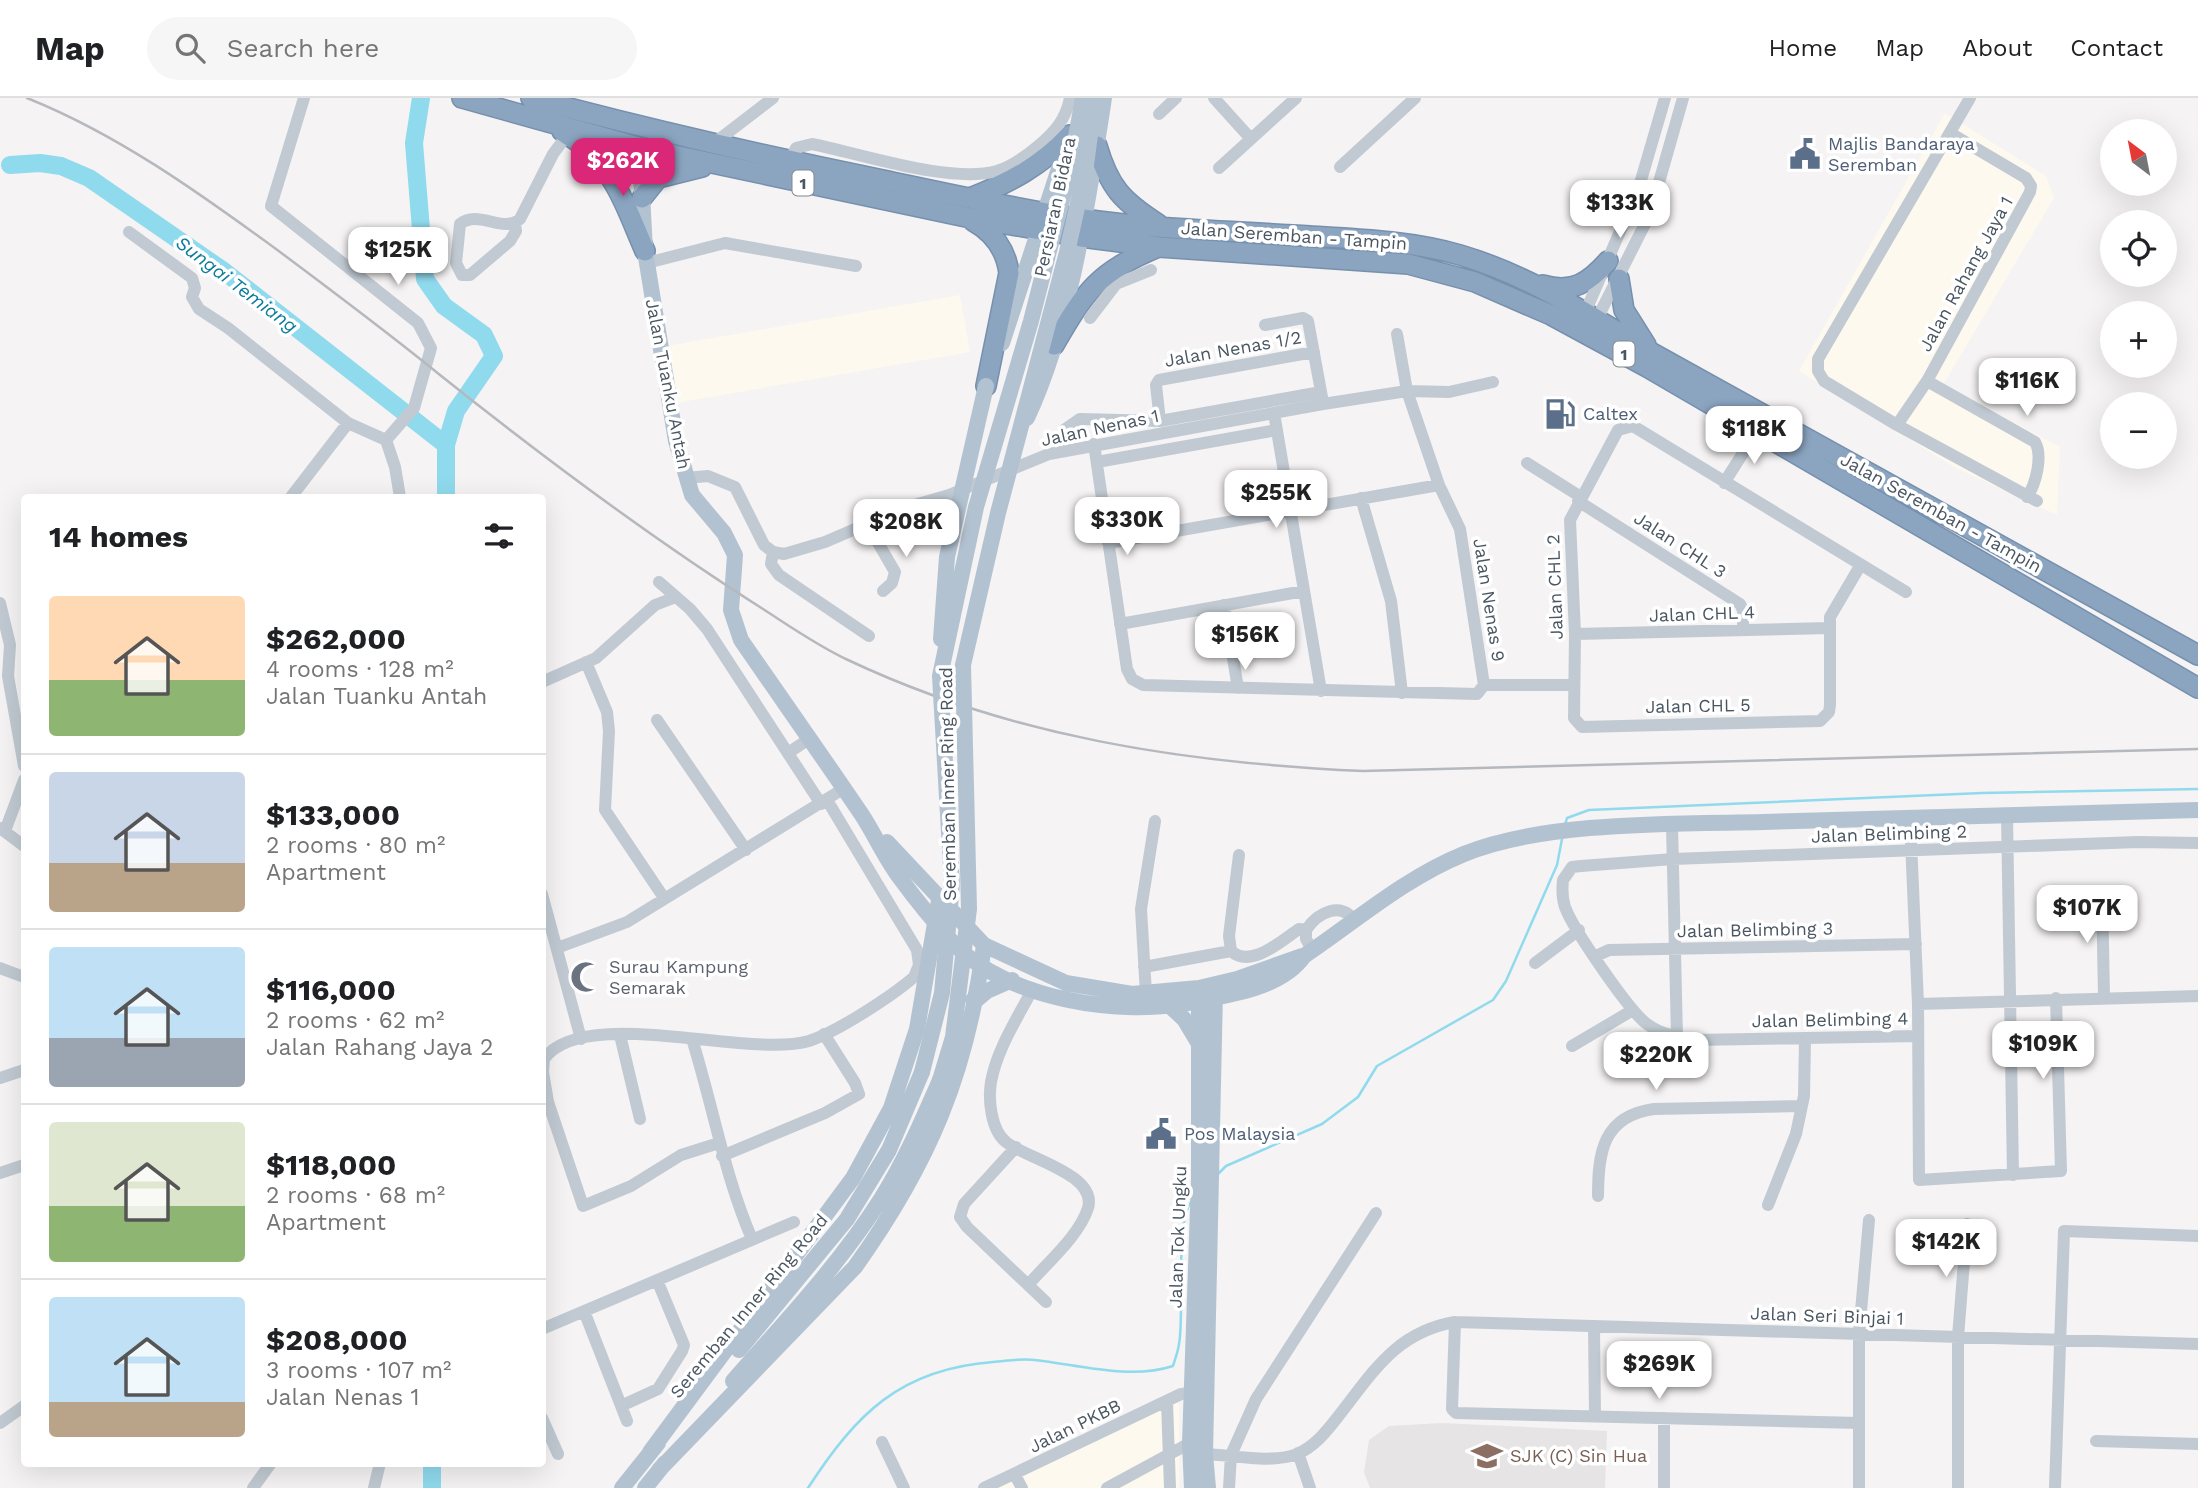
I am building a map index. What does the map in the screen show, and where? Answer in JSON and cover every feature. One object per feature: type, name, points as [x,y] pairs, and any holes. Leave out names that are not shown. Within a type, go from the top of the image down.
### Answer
[{"type":"highway","name":"1","points":[[462,98],[717,166],[1082,228]]},
{"type":"highway","name":"1","points":[[531,98],[641,147],[713,144],[967,207]]},
{"type":"highway","points":[[550,122],[602,162],[614,180],[646,257]]},
{"type":"highway","points":[[986,386],[1009,273],[1007,258],[992,235],[967,207],[1048,158],[1070,135]]},
{"type":"highway","points":[[1054,345],[1090,288],[1121,262],[1161,237],[1112,186],[1097,146]]},
{"type":"highway","points":[[602,162],[621,168],[641,147]]},
{"type":"highway","points":[[642,198],[658,178],[684,169],[717,166]]},
{"type":"highway","name":"Jalan Seremban - Tampin","points":[[1082,228],[1161,237],[1296,264],[1408,264],[1475,282],[1551,315],[1757,431],[2198,688]]},
{"type":"highway","name":"Jalan Seremban - Tampin","points":[[1161,237],[1368,239],[1422,246],[1460,255],[1519,277],[1591,316],[1651,353],[2198,654]]},
{"type":"highway","points":[[1519,277],[1552,288],[1574,288],[1588,283],[1608,261]]},
{"type":"highway","points":[[1619,279],[1624,310],[1651,353]]},
{"type":"main road","name":"Persiaran Bidara","points":[[940,676],[941,618],[947,557],[986,386],[1023,285],[1070,135],[1077,98]]},
{"type":"main road","name":"Persiaran Bidara","points":[[1039,322],[1083,98]]},
{"type":"main road","name":"Persiaran Bidara","points":[[1039,322],[1085,172],[1096,98]]},
{"type":"main road","name":"Persiaran Bidara","points":[[1019,436],[1044,382],[1054,345],[1082,228],[1104,98]]},
{"type":"main road","name":"Jalan Tuanku Antah","points":[[641,147],[646,257],[661,365],[685,478],[692,495],[724,533],[735,555],[731,610],[741,640],[864,818],[901,879],[934,919],[956,945],[981,963],[1032,990],[1080,1004],[1171,1007],[1207,993],[1278,977],[1297,966],[1308,953],[1413,880],[1465,853],[1500,843],[1548,835],[1672,825],[2197,810]]},
{"type":"main road","points":[[1054,184],[1062,194],[1068,195],[1085,189],[1090,181]]},
{"type":"main road","points":[[1023,285],[1038,273],[1048,272],[1056,275],[1068,288]]},
{"type":"main road","name":"Seremban Inner Ring Road","points":[[645,1488],[821,1279],[873,1210],[910,1149],[940,1080],[953,1037],[969,909],[962,665],[1019,436],[1039,322]]},
{"type":"main road","name":"Seremban Inner Ring Road","points":[[622,1488],[779,1304],[847,1219],[889,1150],[922,1072],[942,993],[952,884],[940,676],[976,507],[1039,322]]},
{"type":"main road","name":"Jalan Tuanku Antah","points":[[864,818],[984,945],[1043,975],[1102,991],[1146,994],[1207,993]]},
{"type":"main road","points":[[650,1452],[853,1178],[891,1108],[917,1029],[939,900]]},
{"type":"main road","points":[[659,1471],[855,1267],[882,1229],[931,1143],[955,1084],[975,1002],[984,945]]},
{"type":"main road","points":[[975,1002],[987,991],[1012,980]]},
{"type":"main road","points":[[922,1003],[938,984],[954,983],[967,989],[975,1002]]},
{"type":"main road","points":[[1205,1199],[1207,993]]},
{"type":"main road","name":"Jalan Tok Ungku","points":[[1205,1180],[1199,1044],[1207,993]]},
{"type":"main road","points":[[1171,1007],[1184,1019],[1199,1044]]},
{"type":"main road","name":"Jalan Tok Ungku","points":[[1192,1488],[1186,1393],[1205,1199]]},
{"type":"main road","name":"Jalan Tok Ungku","points":[[1205,1199],[1205,1454],[1208,1488]]},
{"type":"street","points":[[304,98],[271,206],[418,323],[429,338],[432,348],[414,408],[386,440]]},
{"type":"street","points":[[713,144],[774,98]]},
{"type":"street","points":[[790,161],[796,148],[812,144],[949,174],[998,170],[1027,155],[1050,136],[1067,112],[1070,98]]},
{"type":"street","points":[[1159,114],[1176,98]]},
{"type":"street","points":[[1214,98],[1251,139]]},
{"type":"street","points":[[1219,168],[1296,98]]},
{"type":"street","points":[[1340,167],[1415,98]]},
{"type":"street","points":[[1591,316],[1608,261],[1639,187],[1665,98]]},
{"type":"street","points":[[1591,316],[1619,279],[1661,184],[1684,98]]},
{"type":"street","points":[[1927,381],[2035,442],[2038,449],[2032,499],[1897,425],[1824,381],[1818,371],[1818,359],[1970,98]]},
{"type":"street","name":"Jalan Rahang Jaya 1","points":[[1897,425],[1927,381],[2028,198],[2031,186],[2026,178],[1950,133]]},
{"type":"street","points":[[515,223],[523,215],[553,154],[568,134]]},
{"type":"street","points":[[475,218],[515,223],[516,231],[510,241],[470,275],[462,275],[456,263],[460,224],[475,218]]},
{"type":"street","points":[[129,232],[192,278],[195,288],[192,297],[199,309],[228,328],[348,423],[386,440],[395,467],[400,494]]},
{"type":"street","points":[[646,257],[725,243],[856,266]]},
{"type":"street","points":[[1090,318],[1116,284],[1151,270]]},
{"type":"street","points":[[1062,451],[1064,430],[1080,419],[1160,421],[1322,398],[1308,321],[1303,318],[1265,324]]},
{"type":"street","name":"Jalan Nenas 9","points":[[1120,624],[1127,669],[1132,679],[1143,685],[1471,696],[1485,685],[1460,529],[1439,485],[1407,391],[1397,334]]},
{"type":"street","name":"Jalan Nenas 1/2","points":[[1160,421],[1156,385],[1159,380],[1314,352]]},
{"type":"street","name":"Jalan Nenas 1","points":[[773,552],[785,554],[798,551],[866,522],[1062,451],[1274,414],[1322,398],[1407,391],[1449,392],[1493,382]]},
{"type":"street","points":[[1274,414],[1321,691]]},
{"type":"street","points":[[1143,420],[1145,435]]},
{"type":"street","points":[[292,494],[348,423]]},
{"type":"street","name":"Jalan CHL 2","points":[[1574,718],[1575,634],[1570,520],[1618,430],[1633,426],[1724,483]]},
{"type":"street","points":[[1097,462],[1277,430]]},
{"type":"street","points":[[1757,431],[1724,483],[1906,592]]},
{"type":"street","points":[[1094,444],[1120,624],[1304,591]]},
{"type":"street","points":[[1527,463],[1579,499]]},
{"type":"street","points":[[685,478],[708,476],[735,486],[757,534],[773,552],[771,564],[779,575],[869,636]]},
{"type":"street","points":[[1108,543],[1439,485]]},
{"type":"street","points":[[1360,498],[1391,601],[1402,693]]},
{"type":"street","name":"Jalan CHL 3","points":[[1579,499],[1740,604],[1743,610],[1743,630]]},
{"type":"street","points":[[866,522],[895,572],[892,583],[883,591]]},
{"type":"street","points":[[1829,628],[1832,611],[1860,566]]},
{"type":"street","points":[[546,1056],[562,1044],[620,1035],[655,1034],[753,1044],[796,1043],[824,1034],[903,987],[914,977],[919,965],[917,950],[881,892],[708,629],[659,582]]},
{"type":"street","points":[[546,680],[596,658],[655,605],[676,597]]},
{"type":"street","points":[[0,603],[10,645],[8,676],[21,749]]},
{"type":"street","points":[[1224,606],[1238,688]]},
{"type":"street","name":"Jalan CHL 4","points":[[1575,634],[1829,628]]},
{"type":"street","name":"Jalan CHL 5","points":[[1574,718],[1582,727],[1812,723],[1825,717],[1830,705],[1829,628]]},
{"type":"street","points":[[586,663],[607,712],[609,731],[605,810],[664,898]]},
{"type":"street","points":[[1485,685],[1573,685]]},
{"type":"street","points":[[657,720],[746,849]]},
{"type":"street","points":[[788,753],[809,739]]},
{"type":"street","points":[[21,787],[2,830],[21,844]]},
{"type":"street","points":[[557,948],[627,922],[843,789]]},
{"type":"street","points":[[2007,816],[2013,1175]]},
{"type":"street","points":[[1910,818],[1918,1004],[1919,1180],[2057,1173],[2063,1167],[2056,998]]},
{"type":"street","points":[[1146,994],[1141,909],[1155,821]]},
{"type":"street","points":[[1672,825],[1677,1037]]},
{"type":"street","name":"Jalan Belimbing 2","points":[[1581,866],[1673,859],[1912,850],[2008,849],[2138,842],[2198,843]]},
{"type":"street","points":[[1231,951],[1228,936],[1239,855]]},
{"type":"street","name":"Jalan Belimbing 4","points":[[1581,866],[1567,873],[1562,887],[1566,910],[1633,1010],[1647,1024],[1677,1037],[1693,1040],[1918,1036]]},
{"type":"street","points":[[881,892],[901,879]]},
{"type":"street","points":[[2102,892],[2104,996]]},
{"type":"street","points":[[546,908],[581,1039]]},
{"type":"street","points":[[1308,953],[1306,930],[1319,917],[1340,909],[1348,911],[1355,921]]},
{"type":"street","points":[[1144,967],[1231,951],[1240,957],[1250,957],[1301,929],[1306,930]]},
{"type":"street","points":[[1535,963],[1579,930]]},
{"type":"street","name":"Jalan Belimbing 3","points":[[1597,956],[1609,950],[1916,944]]},
{"type":"street","points":[[0,968],[21,975]]},
{"type":"street","points":[[1029,1284],[1075,1230],[1088,1206],[1087,1192],[1076,1179],[1005,1142],[996,1129],[991,1112],[990,1085],[996,1063],[1032,990]]},
{"type":"street","points":[[1918,1004],[2104,996],[2198,996]]},
{"type":"street","points":[[1572,1046],[1633,1010]]},
{"type":"street","points":[[546,1090],[583,1206],[631,1186],[681,1155],[721,1149],[825,1113],[859,1094],[824,1034]]},
{"type":"street","points":[[620,1035],[640,1119]]},
{"type":"street","points":[[692,1039],[716,1117],[734,1199],[752,1239]]},
{"type":"street","points":[[1768,1205],[1796,1134],[1802,1106],[1805,1039]]},
{"type":"street","points":[[0,1077],[21,1071]]},
{"type":"street","points":[[1598,1196],[1598,1163],[1602,1145],[1612,1129],[1633,1114],[1654,1109],[1802,1106]]},
{"type":"street","points":[[1016,1147],[964,1204],[960,1217],[967,1227],[1046,1302]]},
{"type":"street","points":[[0,1173],[21,1166]]},
{"type":"street","points":[[1229,1488],[1231,1455],[1256,1399],[1376,1213]]},
{"type":"street","points":[[1859,1488],[1859,1334],[1869,1220]]},
{"type":"street","points":[[546,1327],[794,1222]]},
{"type":"street","points":[[1958,1488],[1958,1337],[1967,1224]]},
{"type":"street","points":[[2055,1488],[2064,1231],[2198,1236]]},
{"type":"street","points":[[623,1405],[658,1389],[684,1345],[657,1280]]},
{"type":"street","points":[[584,1311],[627,1421]]},
{"type":"street","points":[[1455,1322],[1453,1412],[1859,1423]]},
{"type":"street","name":"Jalan Seri Binjai 1","points":[[1298,1453],[1322,1438],[1382,1360],[1426,1327],[1455,1322],[2198,1344]]},
{"type":"street","points":[[1594,1326],[1595,1415]]},
{"type":"street","name":"Jalan PKBB","points":[[984,1488],[1186,1393]]},
{"type":"street","points":[[1167,1402],[1171,1454],[1170,1488]]},
{"type":"street","points":[[0,1423],[21,1408]]},
{"type":"street","points":[[1664,1418],[1664,1488]]},
{"type":"street","points":[[546,1427],[558,1454]]},
{"type":"street","points":[[2096,1441],[2198,1444]]},
{"type":"street","points":[[882,1442],[904,1488]]},
{"type":"street","points":[[1107,1488],[1191,1443]]},
{"type":"street","points":[[1205,1454],[1281,1458],[1298,1453],[1310,1488]]},
{"type":"street","points":[[253,1488],[268,1467]]},
{"type":"street","points":[[374,1488],[379,1467]]},
{"type":"street","points":[[1015,1475],[1022,1488]]},
{"type":"shaded area","points":[[1945,113],[2046,176],[2054,198],[1943,385],[2060,447],[2057,515],[1954,467],[1799,371]]},
{"type":"shaded area","points":[[960,295],[970,352],[676,403],[667,346]]},
{"type":"shaded area","points":[[1179,1396],[1179,1488],[993,1488]]},
{"type":"shaded area","name":"SJK (C) Sin Hua","points":[[1442,1423],[1607,1431],[1605,1488],[1370,1488],[1364,1472],[1369,1440],[1389,1426]]},
{"type":"waterway","points":[[421,98],[414,143],[425,279],[444,306],[484,335],[494,356],[456,411],[446,445],[446,494]]},
{"type":"waterway","name":"Sungai Temiang","points":[[10,165],[40,163],[61,166],[89,178],[225,272],[446,445]]},
{"type":"waterway","points":[[1565,825],[1567,818],[1589,810],[1982,793],[2198,789]]},
{"type":"waterway","points":[[1218,1174],[1226,1166],[1322,1124],[1358,1097],[1377,1066],[1493,1000],[1506,981],[1557,865],[1562,839]]},
{"type":"waterway","points":[[808,1488],[844,1438],[863,1417],[906,1385],[932,1374],[960,1366],[1020,1359],[1122,1372],[1157,1370],[1173,1366],[1181,1330],[1183,1227],[1192,1201]]},
{"type":"waterway","points":[[432,1467],[432,1488]]},
{"type":"railway","points":[[27,98],[60,112],[125,147],[217,206],[598,496],[721,582],[826,649],[910,687],[972,709],[1036,727],[1165,753],[1363,771],[2198,749]]},
{"type":"place","name":"Majlis Bandaraya Seremban","points":[[1805,154]]},
{"type":"place","name":"Caltex","points":[[1560,414]]},
{"type":"place","name":"Surau Kampung Semarak","points":[[586,977]]},
{"type":"place","name":"Pos Malaysia","points":[[1161,1134]]},
{"type":"place","name":"SJK (C) Sin Hua","points":[[1487,1456]]}]
